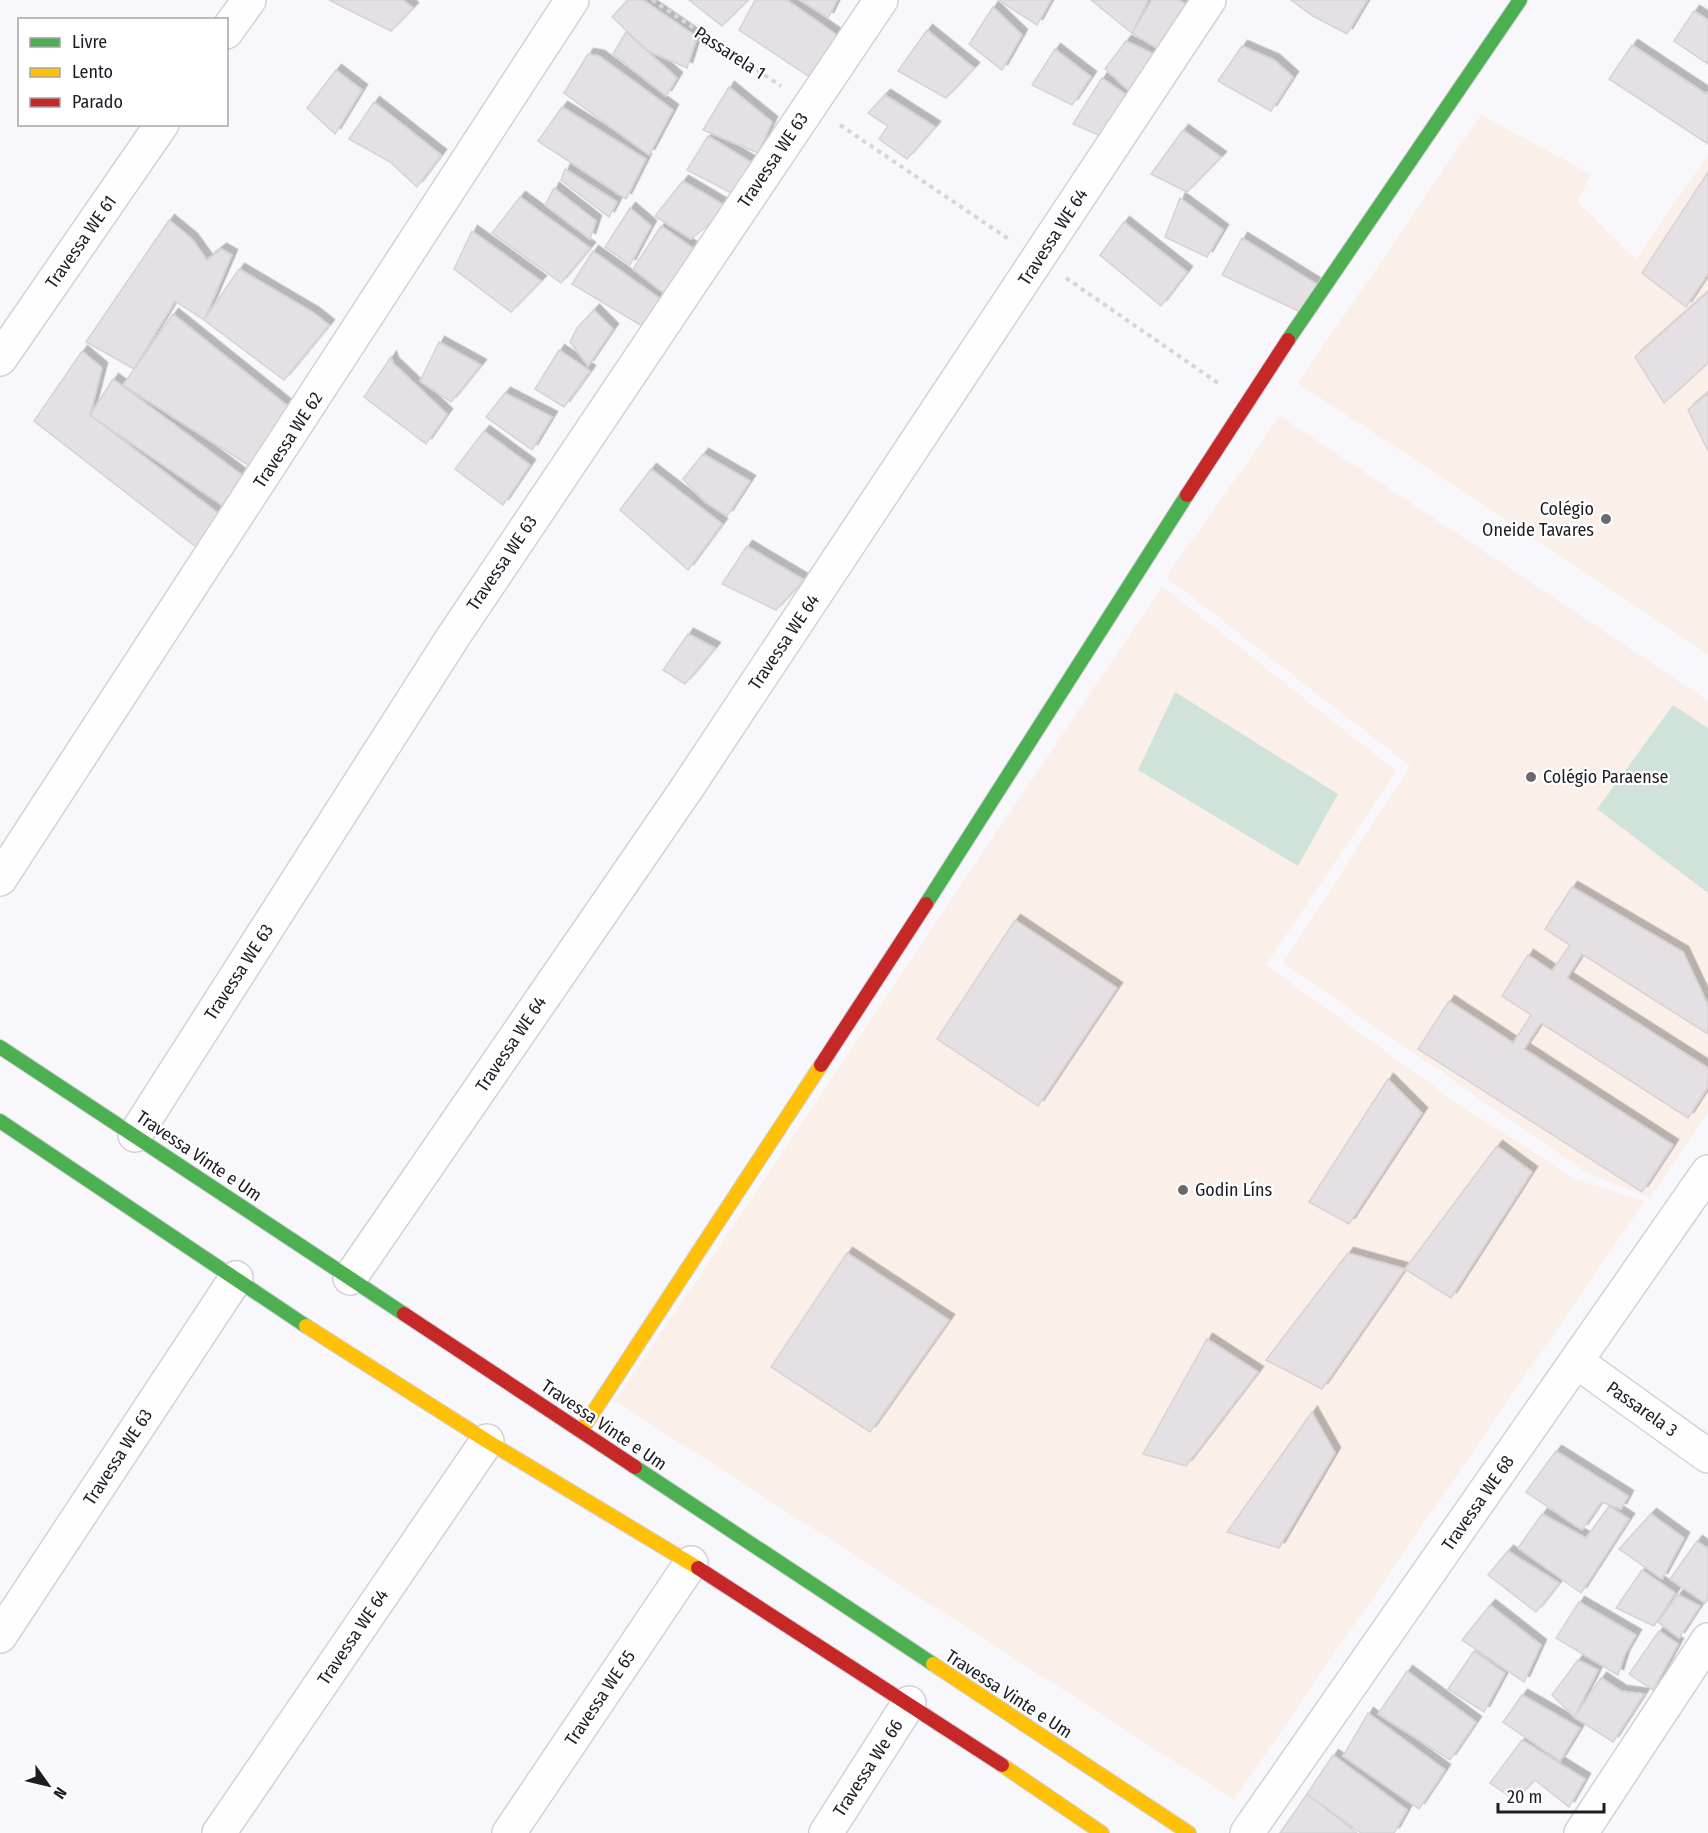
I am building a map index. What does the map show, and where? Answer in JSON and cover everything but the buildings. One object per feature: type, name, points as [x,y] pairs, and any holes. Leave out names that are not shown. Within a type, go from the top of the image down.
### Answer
[{"type":"main road","points":[[581,1431],[901,943],[1246,402],[1520,0]]},
{"type":"main road","name":"Travessa Vinte e Um","points":[[0,1047],[1189,1833]]},
{"type":"main road","points":[[3,1130],[487,1441],[691,1563],[909,1703],[1102,1833]]},
{"type":"street","points":[[228,29],[249,0]]},
{"type":"street","name":"Travessa WE 62","points":[[0,879],[572,0]]},
{"type":"street","name":"Travessa WE 63","points":[[135,1135],[453,637],[881,0]]},
{"type":"street","name":"Travessa WE 64","points":[[350,1278],[685,791],[1209,0]]},
{"type":"street","name":"Travessa WE 61","points":[[3,347],[161,126]]},
{"type":"street","name":"Travessa WE 68","points":[[1247,1833],[1708,1172]]},
{"type":"street","name":"Travessa WE 63","points":[[0,1636],[236,1278]]},
{"type":"street","name":"Passarela 3","points":[[1577,1362],[1708,1456]]},
{"type":"street","name":"Travessa WE 64","points":[[219,1833],[487,1441]]},
{"type":"street","name":"Travessa WE 65","points":[[509,1833],[691,1563]]},
{"type":"street","points":[[1581,1833],[1708,1640]]},
{"type":"street","name":"Travessa We 66","points":[[826,1833],[909,1703]]},
{"type":"path","name":"Passarela 1","points":[[652,0],[810,105]]},
{"type":"shaded area","name":"Colégio Oneide Tavares","points":[[1481,115],[1591,174],[1578,202],[1636,259],[1708,155],[1708,654],[1298,383]]},
{"type":"shaded area","points":[[1280,416],[1708,701],[1708,1111],[1650,1198],[1587,1173],[1283,963],[1410,766],[1166,577]]},
{"type":"shaded area","name":"Godin Líns","points":[[1162,586],[1396,771],[1266,965],[1447,1096],[1574,1179],[1645,1201],[1234,1800],[615,1401]]},
{"type":"green space","points":[[1175,692],[1338,794],[1298,866],[1138,770]]},
{"type":"green space","points":[[1673,705],[1708,728],[1708,893],[1597,809]]},
{"type":"traffic: fast","points":[[1288,340],[1520,0]]},
{"type":"traffic: fast","points":[[926,904],[1187,495]]},
{"type":"traffic: fast","points":[[0,1047],[404,1314]]},
{"type":"traffic: fast","points":[[0,1121],[306,1326]]},
{"type":"traffic: fast","points":[[635,1467],[933,1664]]},
{"type":"traffic: slow","points":[[581,1431],[821,1065]]},
{"type":"traffic: slow","points":[[306,1326],[487,1441],[698,1568]]},
{"type":"traffic: slow","points":[[933,1664],[1189,1833]]},
{"type":"traffic: slow","points":[[1002,1765],[1102,1833]]},
{"type":"traffic: jam","points":[[1187,495],[1288,340]]},
{"type":"traffic: jam","points":[[821,1065],[926,904]]},
{"type":"traffic: jam","points":[[404,1314],[635,1467]]},
{"type":"traffic: jam","points":[[698,1568],[1002,1765]]},
{"type":"place","name":"Colégio Oneide Tavares","points":[[1606,519]]},
{"type":"place","name":"Colégio Paraense","points":[[1531,777]]},
{"type":"place","name":"Godin Líns","points":[[1183,1190]]}]
